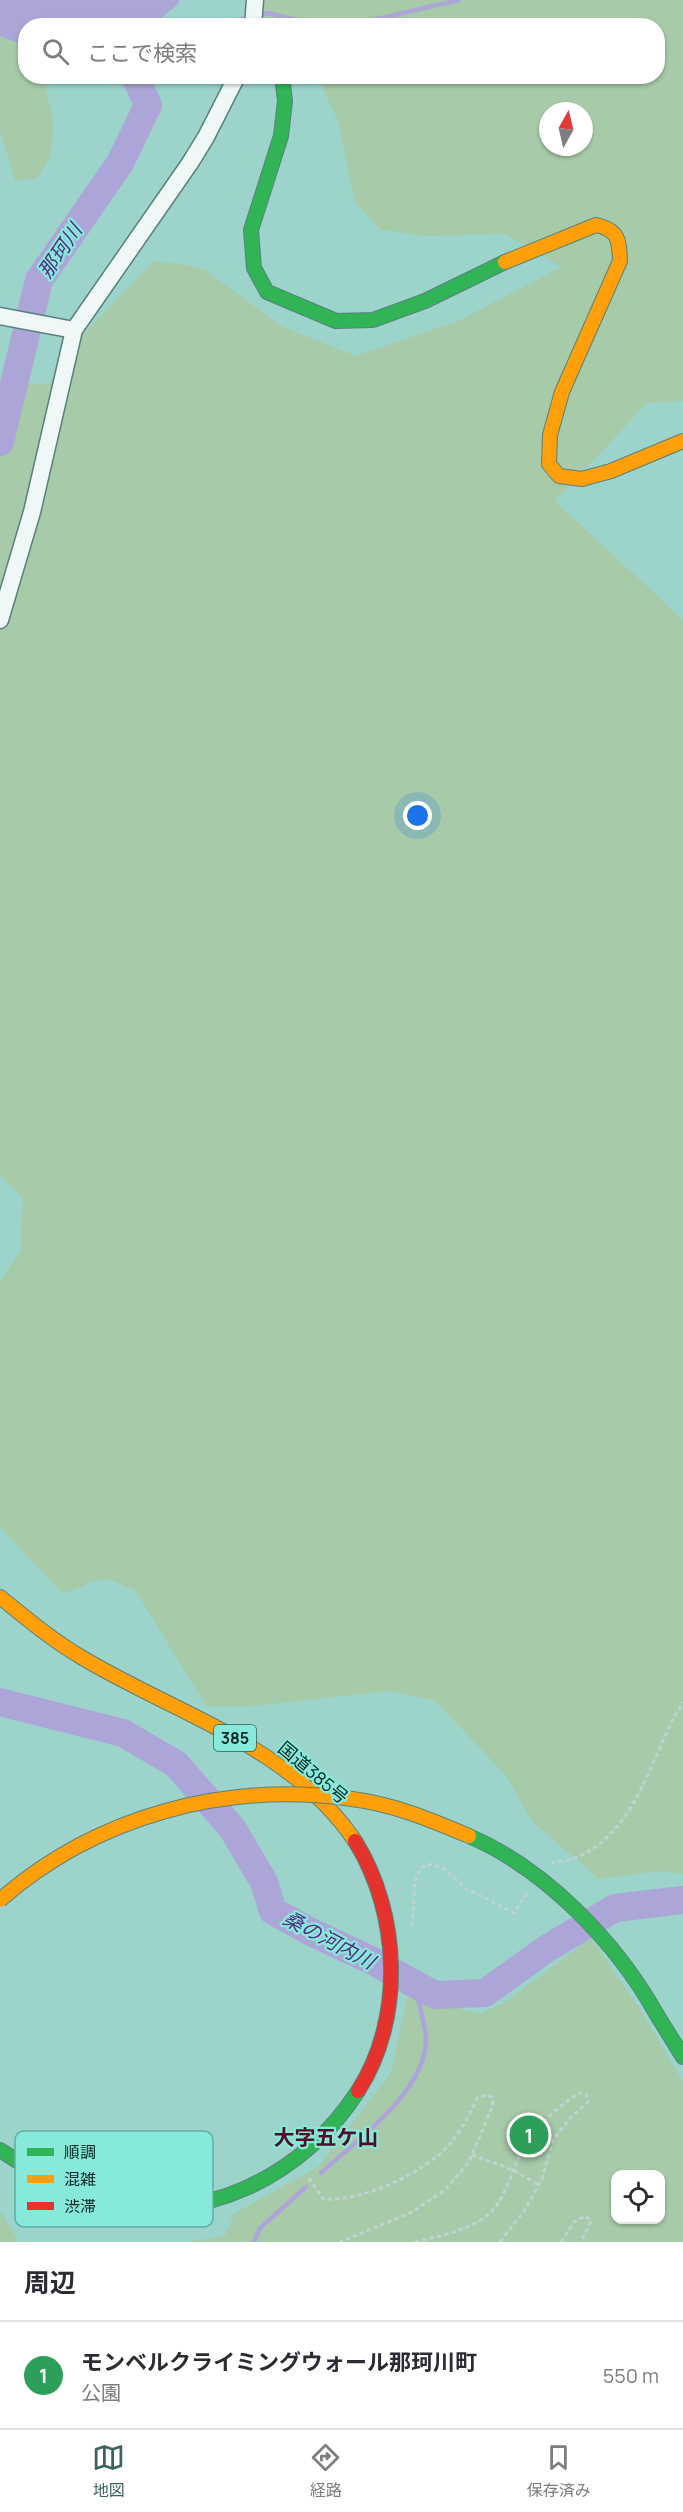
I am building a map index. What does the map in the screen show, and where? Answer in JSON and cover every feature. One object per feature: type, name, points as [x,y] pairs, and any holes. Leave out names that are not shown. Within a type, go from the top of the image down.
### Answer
[{"type":"main road","points":[[283,84],[285,101],[281,136],[251,230],[254,268],[267,291],[336,321],[373,320],[425,301],[512,258],[596,225],[609,228],[619,240],[620,261],[562,392],[550,435],[549,464],[560,476],[582,479],[611,471],[683,441]]},
{"type":"main road","name":"国道385号","points":[[0,1598],[80,1656],[255,1749],[298,1780],[339,1817],[365,1860],[388,1926],[391,1950],[390,1995],[380,2042],[365,2078],[339,2117],[320,2140],[297,2160],[264,2181],[232,2196],[213,2200]]},
{"type":"main road","points":[[0,1900],[31,1876],[90,1839],[120,1825],[160,1812],[198,1801],[259,1793],[339,1795],[408,1811],[444,1824],[483,1842],[523,1866],[565,1899],[605,1939],[632,1973],[683,2057]]},
{"type":"main road","name":"国道385号","points":[[0,2150],[15,2159]]},
{"type":"street","points":[[254,18],[255,0]]},
{"type":"street","points":[[0,620],[32,512],[74,330],[190,163],[233,84]]},
{"type":"street","points":[[0,316],[74,330]]},
{"type":"path","points":[[547,1864],[581,1856],[608,1838],[627,1817],[669,1724],[683,1702]]},
{"type":"path","points":[[411,1929],[415,1882],[420,1868],[432,1864],[445,1869],[465,1888],[514,1913],[527,1893]]},
{"type":"path","points":[[415,2242],[462,2229],[493,2210],[523,2149],[538,2127],[568,2100],[579,2093],[586,2094],[588,2102],[570,2117],[553,2140],[538,2185],[524,2211],[500,2242]]},
{"type":"path","points":[[297,2160],[323,2199],[338,2200],[384,2188],[412,2173],[447,2146],[471,2112],[477,2098],[486,2095],[492,2097],[493,2105],[470,2162],[445,2190],[412,2212],[340,2242]]},
{"type":"path","points":[[472,2155],[513,2170],[538,2185]]},
{"type":"path","points":[[561,2242],[575,2221],[586,2216],[591,2221],[582,2242]]},
{"type":"green space","points":[[251,0],[683,0],[683,401],[647,403],[555,501],[683,620],[683,1874],[659,1871],[599,1879],[532,1821],[505,1774],[434,1700],[387,1691],[245,1707],[207,1707],[135,1590],[108,1579],[92,1582],[63,1594],[0,1527],[0,1282],[21,1250],[23,1198],[0,1175],[0,382],[49,384],[83,334],[154,261],[183,264],[205,270],[281,326],[356,356],[458,321],[562,267],[505,234],[427,236],[381,230],[355,202],[338,121],[321,84],[665,84],[665,18],[267,18]]},
{"type":"green space","points":[[0,36],[18,43],[18,84],[45,84],[54,124],[50,157],[37,178],[15,181],[0,130]]},
{"type":"green space","points":[[591,1938],[641,2011],[683,2082],[683,2242],[189,2242],[227,2235],[225,2230],[233,2223],[230,2216],[319,2166],[391,2073],[408,1994],[479,2014],[507,2001]]},
{"type":"green space","points":[[0,2211],[19,2242],[0,2242]]},
{"type":"shaded area","points":[[0,0],[179,0],[179,3],[161,18],[18,18],[18,43],[0,36]]},
{"type":"waterway","points":[[382,18],[459,0]]},
{"type":"waterway","points":[[246,18],[268,13],[288,18]]},
{"type":"waterway","name":"那珂川","points":[[0,442],[39,280],[120,163],[148,105],[139,84]]},
{"type":"waterway","name":"桑の河内川","points":[[0,1702],[123,1733],[176,1764],[232,1828],[264,1882],[273,1911],[435,1995],[485,1993],[546,1949],[615,1908],[683,1900]]},
{"type":"waterway","points":[[321,2173],[386,2115],[413,2080],[422,2061],[426,2042],[414,1983]]},
{"type":"waterway","points":[[254,2242],[260,2228],[306,2187]]},
{"type":"traffic: fast","points":[[283,84],[285,101],[281,136],[251,230],[254,268],[267,292],[336,321],[373,320],[425,301],[505,262]]},
{"type":"traffic: fast","points":[[469,1836],[498,1850],[525,1868],[577,1911],[622,1961],[657,2015]]},
{"type":"traffic: fast","points":[[657,2015],[683,2057]]},
{"type":"traffic: fast","points":[[213,2200],[246,2188],[279,2170],[309,2148],[335,2121],[358,2091]]},
{"type":"traffic: fast","points":[[0,2150],[15,2160]]},
{"type":"traffic: slow","points":[[505,262],[596,225],[613,233],[618,242],[620,261],[562,392],[550,435],[549,464],[559,476],[582,479],[611,471],[683,441]]},
{"type":"traffic: slow","points":[[0,1597],[49,1636],[81,1657],[229,1734],[265,1756],[298,1780],[329,1808],[355,1841]]},
{"type":"traffic: slow","points":[[0,1900],[38,1871],[78,1846],[120,1826],[165,1811],[211,1801],[257,1795],[305,1795],[367,1801],[397,1809],[469,1836]]},
{"type":"traffic: jam","points":[[355,1841],[370,1869],[381,1900],[388,1932],[391,1966],[390,1999],[384,2031],[373,2062],[358,2091]]},
{"type":"place","name":"モンベルクライミングウォール那珂川町","points":[[529,2135]]},
{"type":"district","name":"大字五ケ山","points":[[326,2138]]}]
